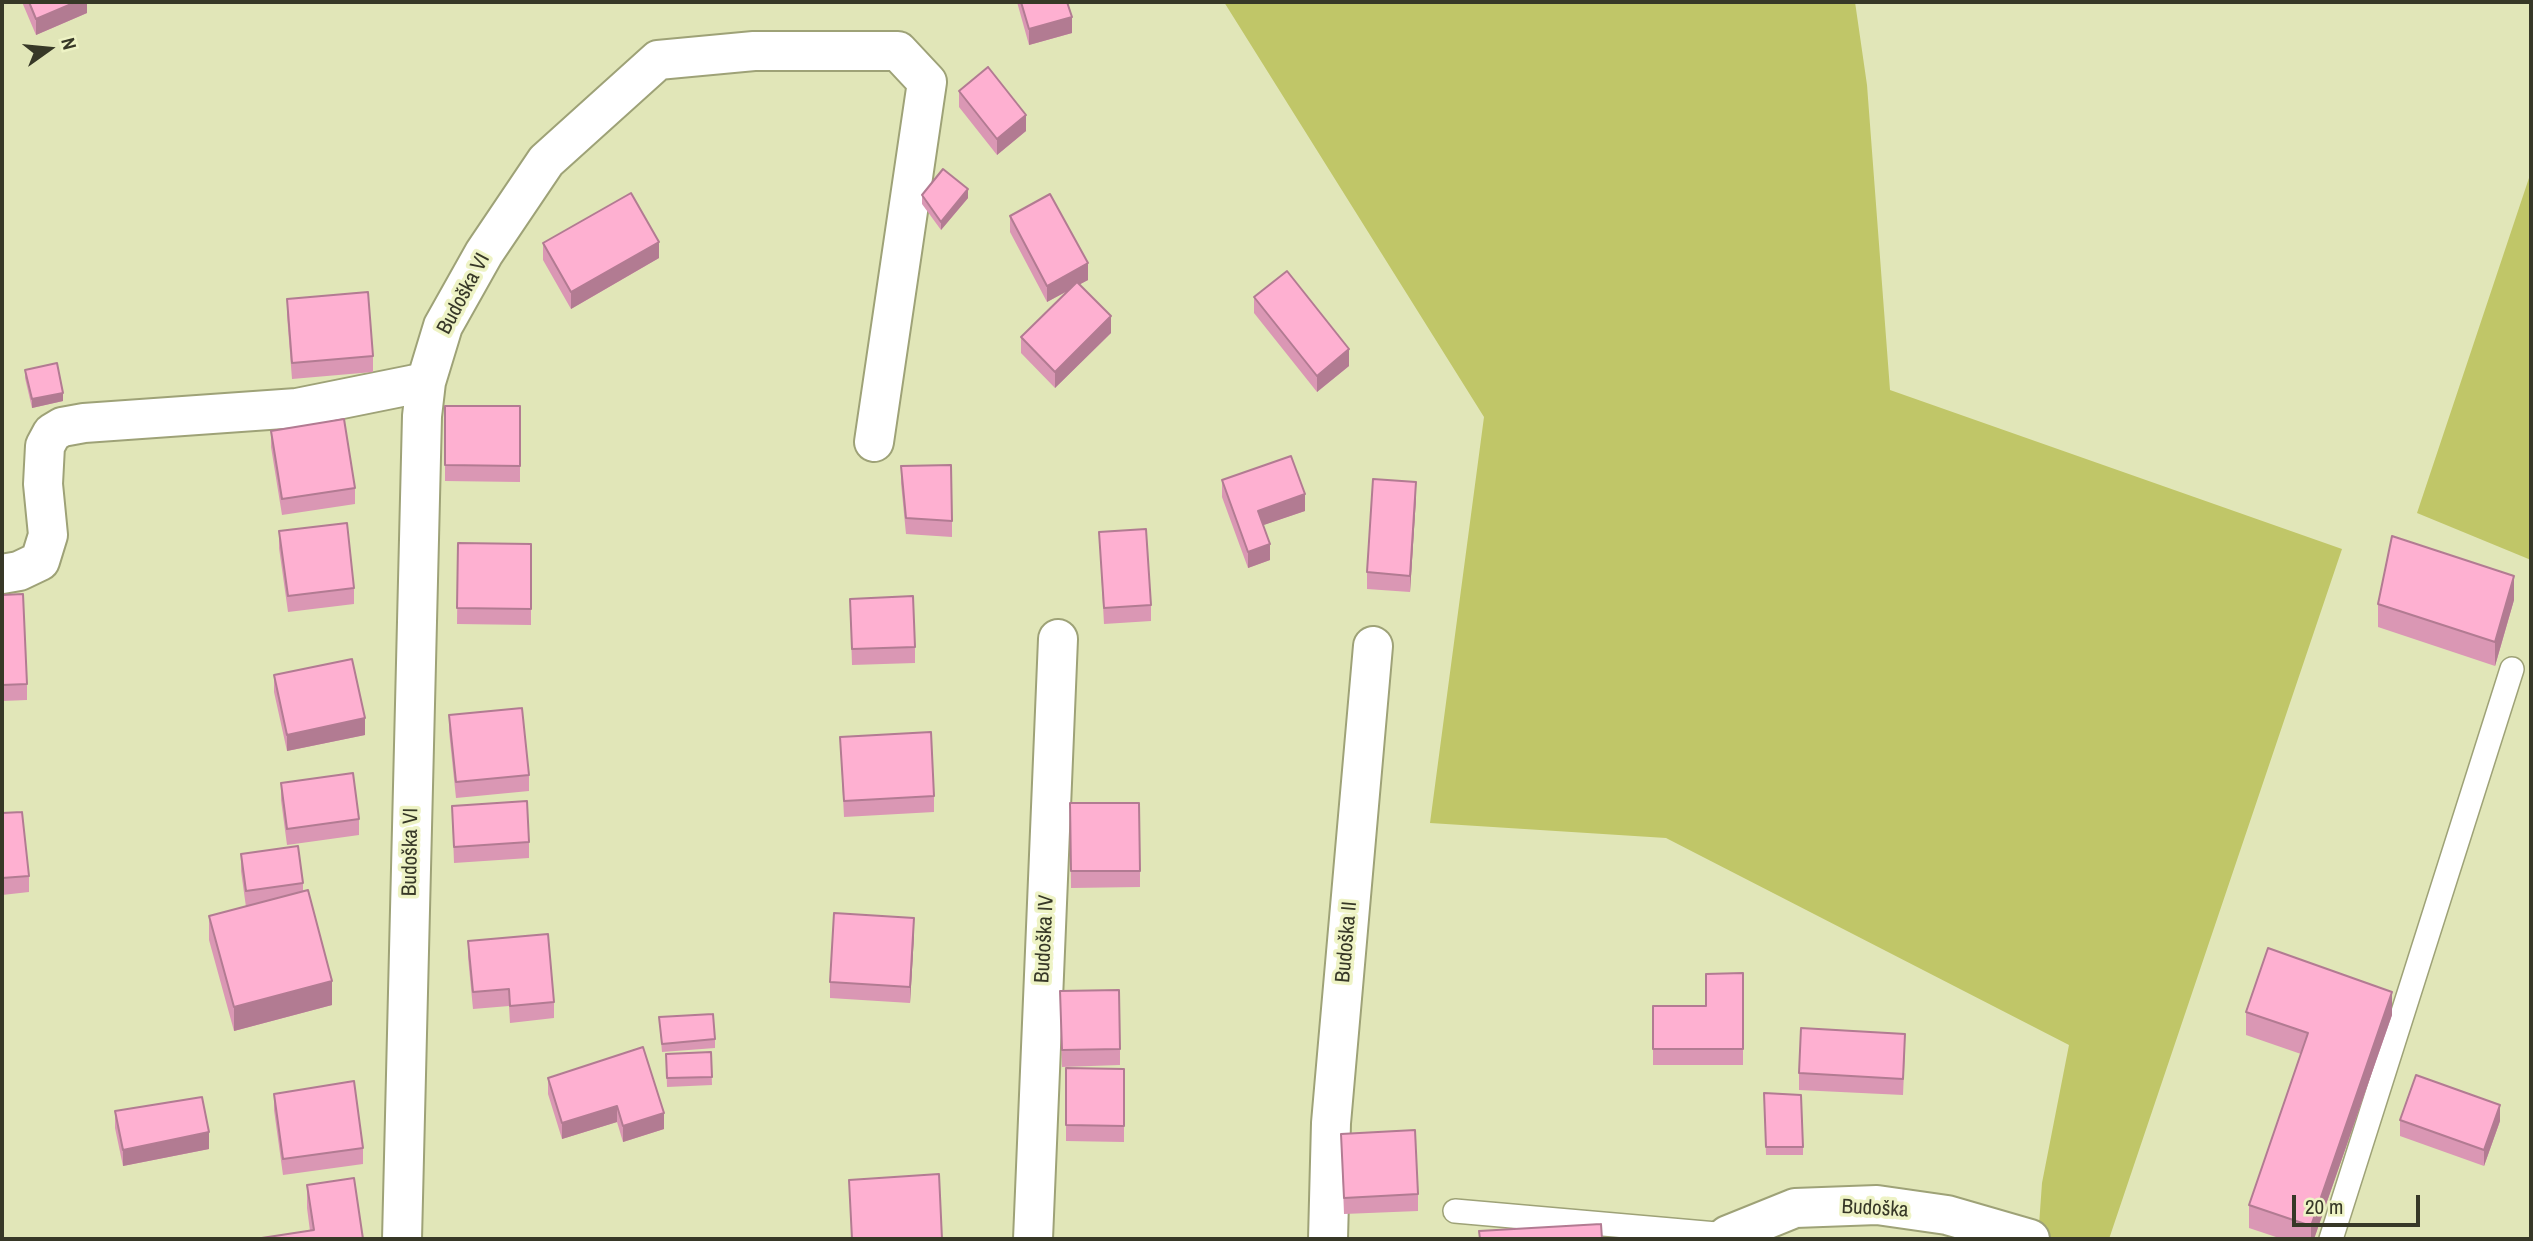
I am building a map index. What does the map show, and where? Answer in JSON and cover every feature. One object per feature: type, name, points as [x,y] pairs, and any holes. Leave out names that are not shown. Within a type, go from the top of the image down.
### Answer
[{"type":"street","name":"Budoška VI","points":[[402,1239],[422,416],[426,382],[443,326],[484,253],[546,161],[658,60],[754,51],[898,51],[927,82],[874,442]]},
{"type":"street","points":[[2,574],[19,571],[40,561],[48,535],[43,484],[45,446],[52,433],[62,427],[297,408],[426,382]]},
{"type":"street","name":"Budoška IV","points":[[1033,1239],[1058,639]]},
{"type":"street","name":"Budoška II","points":[[1328,1239],[1331,1123],[1373,646]]},
{"type":"street","name":"Budoška","points":[[1726,1237],[1795,1209],[1877,1205],[1947,1215],[2030,1239]]},
{"type":"lane","points":[[2331,1239],[2512,669]]},
{"type":"lane","points":[[1455,1211],[1726,1237]]},
{"type":"green space","points":[[1224,2],[1855,2],[1867,85],[1890,390],[2342,549],[2109,1239],[2038,1239],[2042,1183],[2069,1045],[1666,838],[1430,823],[1484,417]]},
{"type":"green space","points":[[2531,176],[2531,560],[2417,513]]},
{"type":"building","points":[[29,2],[76,2],[36,19]]},
{"type":"building","points":[[1021,2],[1067,2],[1072,17],[1029,29]]},
{"type":"building","points":[[988,67],[1026,115],[997,139],[959,91]]},
{"type":"building","points":[[943,169],[968,189],[941,222],[922,195]]},
{"type":"building","points":[[631,193],[659,242],[571,292],[543,243]]},
{"type":"building","points":[[1050,194],[1088,263],[1047,286],[1010,216]]},
{"type":"building","points":[[1287,271],[1349,349],[1317,376],[1254,297]]},
{"type":"building","points":[[1077,282],[1111,316],[1055,372],[1021,337]]},
{"type":"building","points":[[368,292],[373,356],[292,363],[287,299]]},
{"type":"building","points":[[57,363],[63,393],[32,399],[25,370]]},
{"type":"building","points":[[445,406],[520,406],[520,466],[445,465]]},
{"type":"building","points":[[344,419],[355,488],[282,499],[271,431]]},
{"type":"building","points":[[1291,456],[1305,494],[1258,511],[1270,544],[1248,552],[1222,480]]},
{"type":"building","points":[[951,465],[952,521],[906,518],[901,466]]},
{"type":"building","points":[[1373,479],[1416,482],[1410,576],[1367,572]]},
{"type":"building","points":[[347,523],[354,588],[288,596],[279,531]]},
{"type":"building","points":[[1146,529],[1151,605],[1104,608],[1099,532]]},
{"type":"building","points":[[2392,536],[2514,576],[2495,642],[2378,604]]},
{"type":"building","points":[[458,543],[531,544],[531,609],[457,608]]},
{"type":"building","points":[[23,594],[27,684],[2,685],[2,595]]},
{"type":"building","points":[[913,596],[915,647],[852,649],[850,599]]},
{"type":"building","points":[[352,659],[365,718],[287,735],[274,675]]},
{"type":"building","points":[[522,708],[529,775],[456,782],[449,715]]},
{"type":"building","points":[[931,732],[934,796],[844,801],[840,737]]},
{"type":"building","points":[[353,773],[359,819],[287,829],[281,783]]},
{"type":"building","points":[[527,801],[529,842],[454,847],[452,806]]},
{"type":"building","points":[[1070,803],[1139,803],[1140,871],[1071,871]]},
{"type":"building","points":[[22,812],[29,876],[2,878],[2,813]]},
{"type":"building","points":[[298,846],[303,883],[246,891],[241,854]]},
{"type":"building","points":[[308,890],[332,981],[234,1007],[209,916]]},
{"type":"building","points":[[834,913],[914,918],[910,987],[830,982]]},
{"type":"building","points":[[548,934],[554,1002],[510,1006],[509,989],[473,992],[468,941]]},
{"type":"building","points":[[2268,948],[2392,992],[2311,1226],[2249,1205],[2308,1033],[2246,1012]]},
{"type":"building","points":[[1743,973],[1743,1049],[1653,1049],[1653,1006],[1706,1006],[1706,974]]},
{"type":"building","points":[[1119,990],[1120,1049],[1062,1050],[1060,991]]},
{"type":"building","points":[[713,1014],[715,1039],[662,1044],[659,1017]]},
{"type":"building","points":[[1801,1028],[1905,1034],[1903,1079],[1799,1073]]},
{"type":"building","points":[[643,1047],[664,1113],[623,1126],[617,1106],[562,1123],[548,1078]]},
{"type":"building","points":[[711,1052],[712,1077],[667,1078],[666,1054]]},
{"type":"building","points":[[1066,1068],[1124,1069],[1124,1126],[1066,1125]]},
{"type":"building","points":[[2416,1075],[2500,1105],[2484,1150],[2400,1120]]},
{"type":"building","points":[[354,1081],[363,1148],[283,1159],[274,1094]]},
{"type":"building","points":[[1764,1093],[1801,1095],[1803,1147],[1766,1147]]},
{"type":"building","points":[[202,1097],[209,1132],[123,1150],[115,1111]]},
{"type":"building","points":[[1415,1130],[1418,1194],[1344,1198],[1341,1134]]},
{"type":"building","points":[[939,1174],[942,1239],[852,1239],[849,1180]]},
{"type":"building","points":[[354,1178],[363,1239],[255,1239],[314,1230],[307,1185]]},
{"type":"building","points":[[1601,1224],[1602,1239],[1480,1239],[1479,1231]]}]
